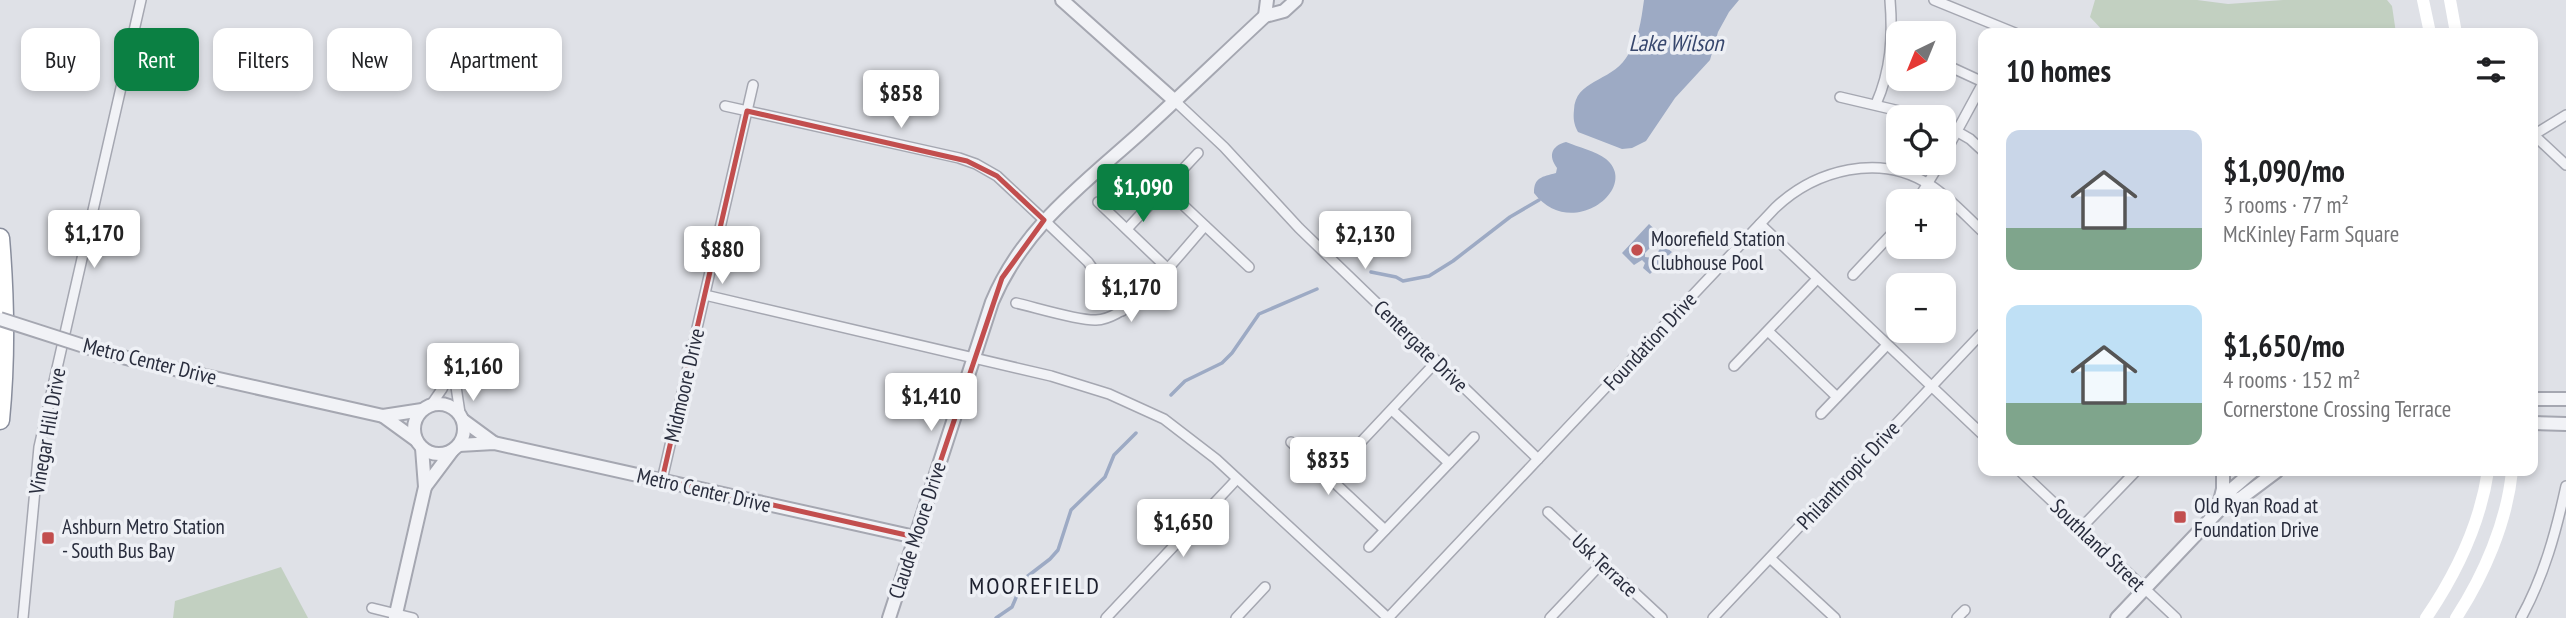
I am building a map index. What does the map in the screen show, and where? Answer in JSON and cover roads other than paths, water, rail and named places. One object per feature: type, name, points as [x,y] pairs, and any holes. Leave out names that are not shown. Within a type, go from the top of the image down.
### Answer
[{"type":"highway","points":[[0,238],[4,291],[0,420]]},
{"type":"main road","points":[[2423,0],[2429,28]]},
{"type":"main road","points":[[2450,0],[2455,28]]},
{"type":"main road","points":[[2426,618],[2458,566],[2487,476]]},
{"type":"main road","points":[[2456,618],[2493,545],[2505,510],[2511,476]]},
{"type":"street","name":"Vinegar Hill Drive","points":[[23,618],[39,447],[141,0]]},
{"type":"street","name":"Centergate Drive","points":[[1062,0],[1224,147],[1298,228],[1538,459]]},
{"type":"street","points":[[1265,16],[1266,0]]},
{"type":"street","name":"Claude Moore Drive","points":[[889,618],[972,358],[1002,278],[1024,244],[1044,220],[1265,16],[1284,11],[1296,0]]},
{"type":"street","points":[[1890,0],[1892,21]]},
{"type":"street","points":[[1934,0],[2003,28]]},
{"type":"street","points":[[1956,70],[1978,81]]},
{"type":"street","points":[[1876,104],[1886,78]]},
{"type":"street","name":"Midmoore Drive","points":[[662,480],[753,85]]},
{"type":"street","points":[[1956,135],[1978,93]]},
{"type":"street","points":[[1840,97],[1886,107]]},
{"type":"street","points":[[725,106],[967,161],[997,176],[1088,262],[1122,311]]},
{"type":"street","points":[[2538,133],[2566,115]]},
{"type":"street","points":[[1958,132],[1978,146]]},
{"type":"street","points":[[2538,140],[2566,165]]},
{"type":"street","points":[[1127,229],[1198,153]]},
{"type":"street","name":"Foundation Drive","points":[[1388,618],[1760,224],[1796,190],[1838,170],[1878,169],[1902,173],[1928,183],[1978,228]]},
{"type":"street","points":[[1924,189],[1933,175]]},
{"type":"street","points":[[1165,188],[1249,267]]},
{"type":"street","points":[[1098,202],[1167,268]]},
{"type":"street","points":[[1760,224],[1978,430]]},
{"type":"street","points":[[1016,303],[1094,321],[1122,311],[1137,301],[1205,226]]},
{"type":"street","points":[[1853,275],[1886,240]]},
{"type":"street","points":[[1734,366],[1817,279]]},
{"type":"street","points":[[705,295],[1051,376],[1109,394],[1164,419],[1216,459],[1388,618]]},
{"type":"street","name":"Metro Center Drive","points":[[0,319],[130,359],[383,416],[447,404],[494,443]]},
{"type":"street","points":[[1768,331],[1838,397]]},
{"type":"street","name":"Philanthropic Drive","points":[[1713,618],[1978,337]]},
{"type":"street","points":[[1821,414],[1886,345]]},
{"type":"street","points":[[1328,477],[1437,361]]},
{"type":"street","points":[[395,616],[425,487],[441,463],[456,448],[465,429],[453,365],[414,424],[425,487]]},
{"type":"street","points":[[2538,398],[2566,399]]},
{"type":"street","points":[[1392,410],[1449,463]]},
{"type":"street","name":"Metro Center Drive","points":[[383,416],[419,444],[437,454],[456,448],[494,443],[915,537]]},
{"type":"street","points":[[2538,423],[2566,424]]},
{"type":"street","points":[[1369,547],[1474,437]]},
{"type":"street","points":[[1291,442],[1385,530]]},
{"type":"street","name":"Southland Street","points":[[2025,476],[2175,618]]},
{"type":"street","points":[[2081,528],[2131,476]]},
{"type":"street","points":[[2219,511],[2223,476]]},
{"type":"street","points":[[2117,618],[2219,511],[2232,489],[2246,476]]},
{"type":"street","points":[[2219,511],[2270,476]]},
{"type":"street","points":[[1106,618],[1237,479]]},
{"type":"street","points":[[2521,618],[2542,574],[2558,527],[2566,486]]},
{"type":"street","name":"Usk Terrace","points":[[1548,512],[1662,618]]},
{"type":"street","points":[[1770,558],[1835,618]]},
{"type":"street","points":[[1550,618],[1602,563]]},
{"type":"street","points":[[1236,618],[1265,587]]},
{"type":"street","points":[[372,608],[395,616],[413,618]]},
{"type":"street","points":[[1957,618],[1965,610]]},
{"type":"water","name":"Lake Wilson","points":[[1644,0],[1739,0],[1718,32],[1710,60],[1675,98],[1646,141],[1632,148],[1622,149],[1578,132],[1574,110],[1580,93],[1619,66],[1626,58],[1639,30]]},
{"type":"water","points":[[1566,142],[1602,156],[1614,171],[1615,183],[1608,195],[1597,205],[1582,211],[1566,212],[1549,207],[1534,193],[1537,181],[1556,173],[1553,152],[1557,146]]},
{"type":"water","name":"Moorefield Station Clubhouse Pool","points":[[1649,224],[1662,236],[1645,253],[1645,257],[1653,258],[1663,245],[1672,252],[1650,274],[1643,268],[1645,263],[1642,260],[1634,265],[1622,253]]},
{"type":"waterway","points":[[1371,272],[1403,281],[1429,276],[1510,217],[1539,200]]},
{"type":"waterway","points":[[1171,395],[1185,381],[1222,363],[1259,314],[1317,289]]},
{"type":"waterway","points":[[996,618],[1012,607],[1024,579],[1058,550],[1071,510],[1105,477],[1114,455],[1136,433]]},
{"type":"place","name":"Moorefield Station Clubhouse Pool","points":[[1637,250]]},
{"type":"place","name":"Old Ryan Road at Foundation Drive","points":[[2180,517]]},
{"type":"place","name":"Ashburn Metro Station - South Bus Bay","points":[[48,538]]},
{"type":"district","name":"MOOREFIELD","points":[[1035,585]]}]
